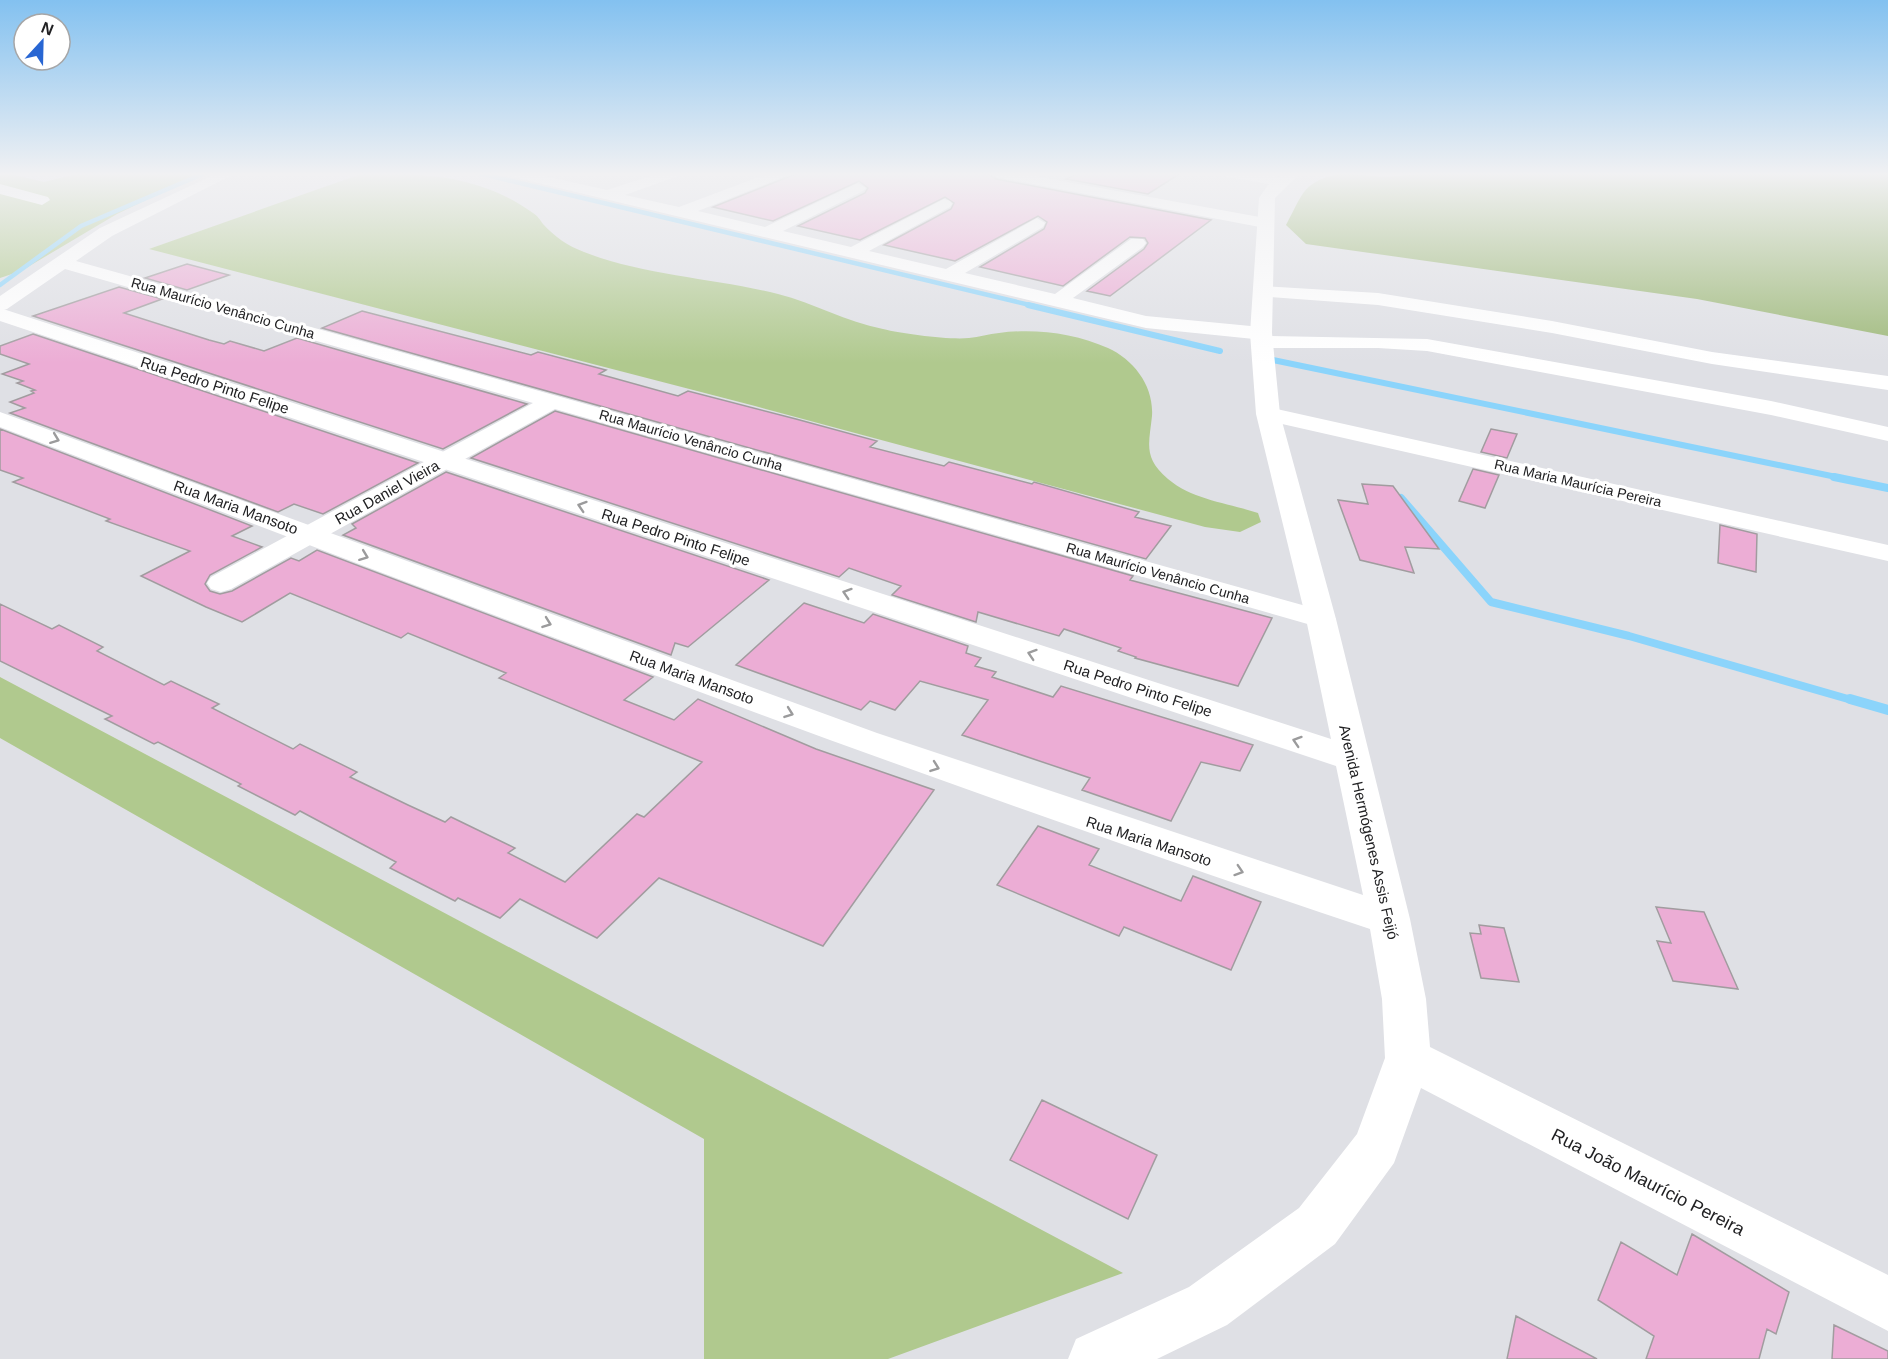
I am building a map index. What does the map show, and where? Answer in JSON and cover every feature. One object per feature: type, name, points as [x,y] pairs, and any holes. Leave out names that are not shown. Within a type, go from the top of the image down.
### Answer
[{"type":"street","points":[[0,305],[61,262],[102,236]]},
{"type":"street","points":[[785,236],[1079,305],[1128,320],[1156,325],[1262,323],[1378,342],[1426,345],[1771,408],[1888,434]]},
{"type":"street","points":[[854,252],[883,236]]},
{"type":"street","points":[[950,274],[1015,236]]},
{"type":"street","name":"Avenida Hermógenes Assis Feijó","points":[[1096,1359],[1208,1306],[1317,1226],[1377,1147],[1408,1058],[1404,999],[1389,919],[1321,619],[1268,414],[1262,323],[1264,236]]},
{"type":"street","points":[[1058,300],[1137,243]]},
{"type":"street","name":"Rua Maurício Venâncio Cunha","points":[[61,262],[1321,619]]},
{"type":"street","points":[[1262,323],[1378,299],[1712,358],[1888,383]]},
{"type":"street","name":"Rua Pedro Pinto Felipe","points":[[0,314],[1353,759]]},
{"type":"street","name":"Rua Daniel Vieira","points":[[221,583],[553,401]]},
{"type":"street","name":"Rua Maria Maurícia Pereira","points":[[1268,414],[1888,553]]},
{"type":"street","name":"Rua Maria Mansoto","points":[[0,419],[965,777],[1142,840],[1389,919]]},
{"type":"street","name":"Rua João Maurício Pereira","points":[[1408,1058],[1888,1304]]},
{"type":"green space","points":[[0,236],[79,236],[21,271],[0,278]]},
{"type":"green space","points":[[185,236],[557,236],[584,252],[608,260],[656,272],[778,294],[869,326],[902,333],[950,338],[1026,331],[1068,335],[1095,343],[1117,353],[1126,359],[1140,375],[1150,394],[1152,405],[1149,443],[1151,457],[1168,479],[1188,492],[1258,513],[1261,522],[1240,532],[1205,527],[755,406],[149,249]]},
{"type":"green space","points":[[1298,236],[1888,236],[1888,336],[1697,299],[1306,244]]},
{"type":"green space","points":[[0,677],[1123,1273],[888,1359],[704,1359],[704,1139],[0,738]]},
{"type":"building","points":[[844,236],[867,236],[860,240]]},
{"type":"building","points":[[900,236],[1000,236],[955,261],[884,245]]},
{"type":"building","points":[[1032,236],[1189,236],[1110,296],[1087,291],[1144,249],[1148,243],[1145,238],[1130,237],[1063,286],[980,267]]},
{"type":"building","points":[[187,264],[229,275],[187,290],[145,278]]},
{"type":"building","points":[[119,287],[162,299],[124,313],[209,340],[224,344],[230,341],[264,351],[297,338],[527,404],[443,449],[33,316]]},
{"type":"building","points":[[362,311],[531,355],[538,352],[606,370],[599,374],[678,396],[688,391],[796,419],[877,441],[870,447],[944,466],[949,462],[1032,484],[1034,482],[1139,512],[1135,517],[1171,526],[1146,559],[322,328]]},
{"type":"building","points":[[33,334],[418,463],[323,514],[294,504],[278,512],[10,413],[25,408],[10,402],[34,393],[31,391],[35,390],[17,383],[23,381],[2,374],[29,364],[0,354],[0,346]]},
{"type":"building","points":[[555,411],[1133,576],[1130,580],[1272,618],[1238,686],[1135,658],[1118,651],[1121,648],[1064,629],[1059,636],[978,612],[976,622],[892,595],[901,586],[849,568],[839,577],[471,458]]},
{"type":"building","points":[[0,429],[252,526],[232,536],[262,547],[210,575],[205,584],[210,591],[220,594],[232,591],[291,558],[299,561],[317,550],[653,677],[624,700],[674,720],[698,699],[816,749],[934,790],[823,946],[659,878],[597,938],[520,899],[500,918],[458,898],[455,901],[390,868],[396,862],[300,811],[295,815],[238,786],[241,784],[158,742],[154,744],[105,719],[112,716],[0,661],[0,604],[52,629],[59,625],[103,647],[97,651],[164,685],[171,681],[219,704],[212,708],[293,749],[300,744],[357,772],[350,777],[408,805],[445,822],[451,817],[515,848],[508,853],[565,882],[637,814],[644,817],[702,762],[499,678],[506,673],[408,633],[401,638],[290,593],[242,622],[206,607],[141,576],[190,551],[106,521],[110,519],[13,482],[23,478],[0,470]]},
{"type":"building","points":[[1491,429],[1517,434],[1507,458],[1481,452]]},
{"type":"building","points":[[1473,469],[1499,475],[1485,508],[1459,501]]},
{"type":"building","points":[[446,472],[769,580],[688,647],[675,643],[671,655],[343,535],[356,528],[352,524]]},
{"type":"building","points":[[1362,484],[1393,486],[1439,549],[1405,547],[1414,573],[1360,560],[1338,500],[1368,504]]},
{"type":"building","points":[[1720,525],[1757,534],[1756,572],[1718,563]]},
{"type":"building","points":[[804,603],[864,623],[873,614],[968,646],[966,653],[981,658],[975,666],[996,672],[992,677],[1053,697],[1061,686],[1253,745],[1240,771],[1201,762],[1171,821],[1082,790],[1090,778],[962,735],[988,700],[920,681],[895,710],[870,701],[861,710],[736,665]]},
{"type":"building","points":[[1038,826],[1099,849],[1089,865],[1181,901],[1193,876],[1261,902],[1231,970],[1124,927],[1119,936],[997,885]]},
{"type":"building","points":[[1656,907],[1704,912],[1738,989],[1673,981],[1657,941],[1671,943]]},
{"type":"building","points":[[1479,925],[1504,928],[1519,982],[1481,978],[1470,933],[1481,934]]},
{"type":"building","points":[[1042,1100],[1157,1155],[1128,1219],[1010,1160]]},
{"type":"building","points":[[1692,1234],[1789,1292],[1776,1334],[1767,1329],[1759,1359],[1646,1359],[1654,1336],[1598,1300],[1621,1242],[1677,1275]]},
{"type":"building","points":[[1516,1316],[1597,1359],[1507,1359]]},
{"type":"building","points":[[1834,1325],[1888,1351],[1888,1359],[1832,1359]]},
{"type":"waterway","points":[[0,285],[67,236]]},
{"type":"waterway","points":[[743,236],[1034,306]]},
{"type":"waterway","points":[[1028,305],[1220,351]]},
{"type":"waterway","points":[[1273,360],[1841,478]]},
{"type":"waterway","points":[[1834,477],[1888,488]]},
{"type":"waterway","points":[[1401,498],[1491,602],[1629,636],[1855,701]]},
{"type":"waterway","points":[[1850,699],[1888,710]]}]
